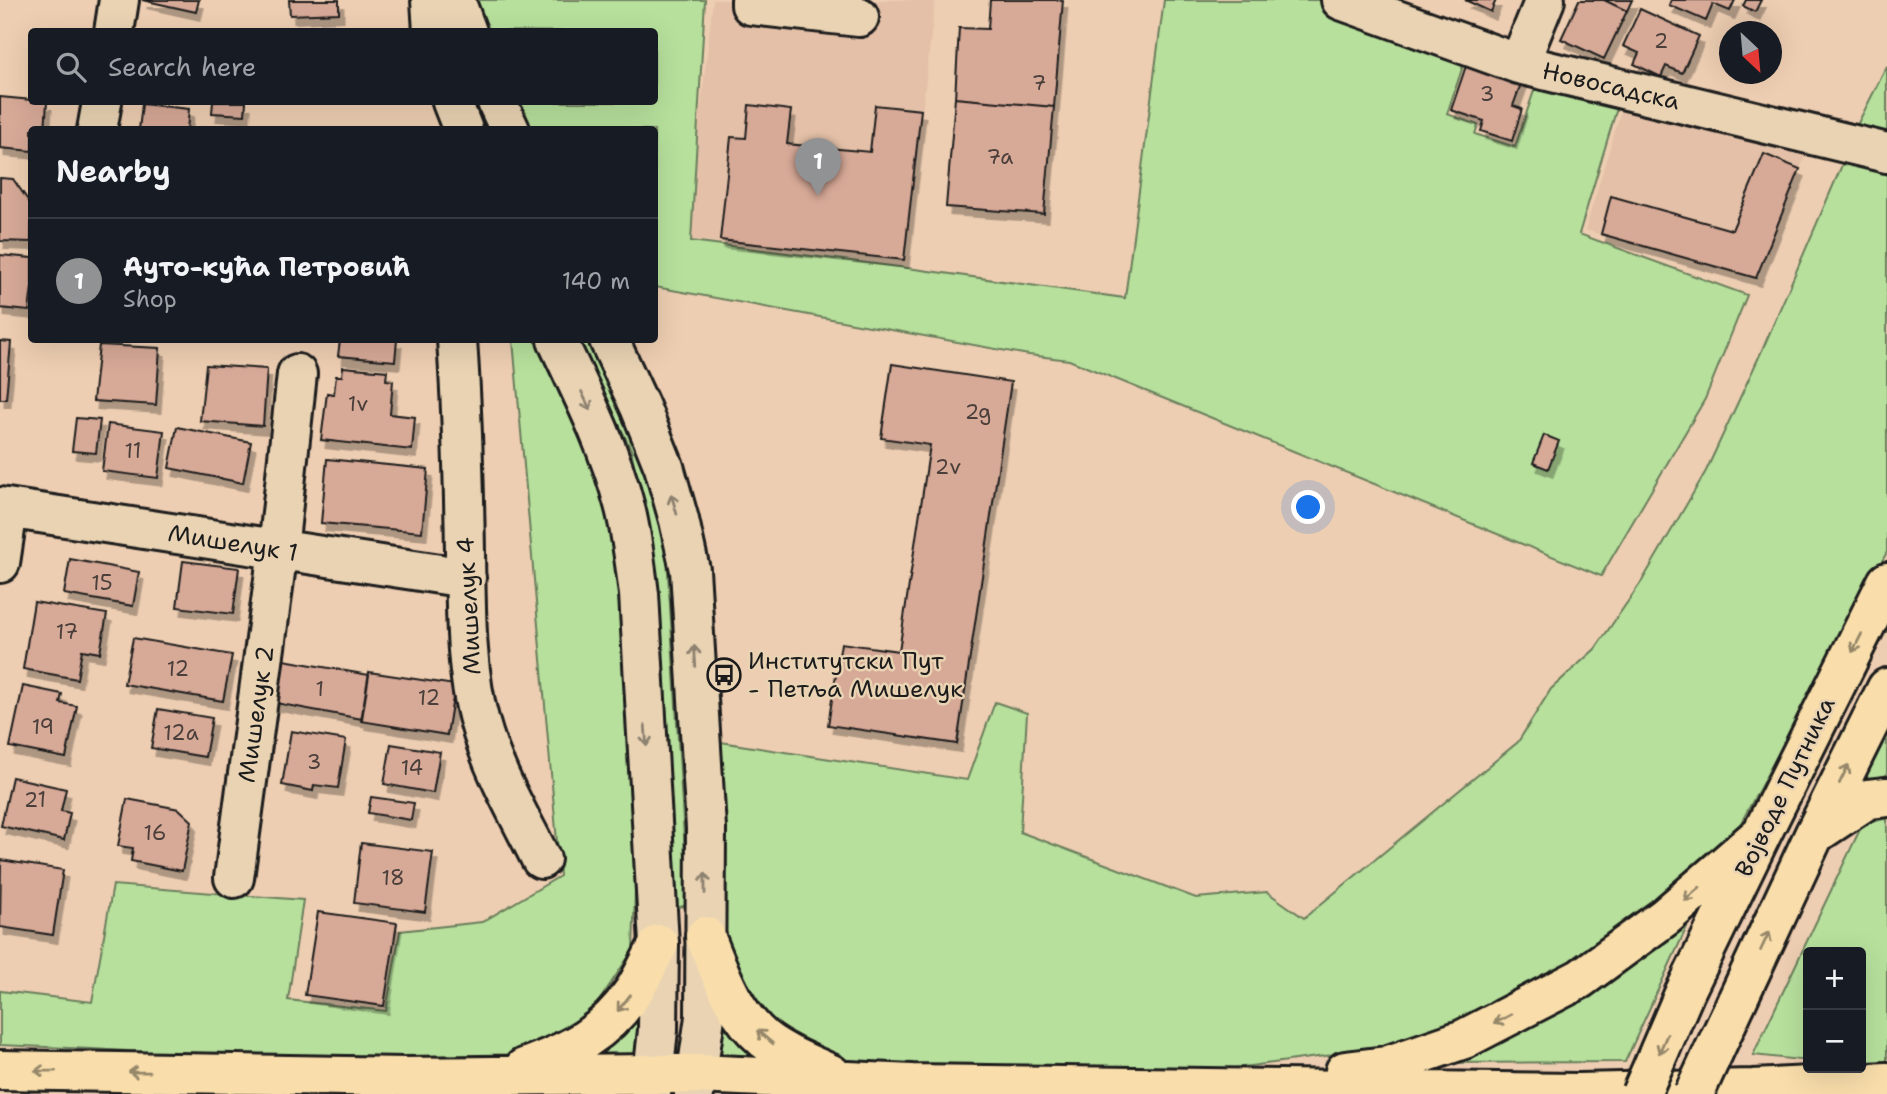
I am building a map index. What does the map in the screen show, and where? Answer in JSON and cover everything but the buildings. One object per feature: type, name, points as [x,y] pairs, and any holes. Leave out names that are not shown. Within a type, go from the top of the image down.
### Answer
[{"type":"main road","name":"Војводе Путника","points":[[1641,1094],[1684,994],[1887,582]]},
{"type":"main road","name":"Војводе Путника","points":[[1694,1094],[1814,835],[1887,688]]},
{"type":"main road","points":[[1814,835],[1868,799],[1887,797]]},
{"type":"main road","points":[[1192,1087],[1386,1066],[1464,1039],[1580,979],[1665,917],[1762,833]]},
{"type":"main road","points":[[705,936],[726,988],[740,1013],[764,1039],[796,1058],[846,1081]]},
{"type":"main road","points":[[501,1076],[541,1062],[587,1040],[601,1029],[634,992],[659,944]]},
{"type":"main road","points":[[0,1070],[404,1077],[501,1076],[652,1084],[846,1081],[1579,1093],[1753,1089],[1887,1082]]},
{"type":"street","points":[[115,28],[119,0]]},
{"type":"street","points":[[431,0],[433,28]]},
{"type":"street","points":[[456,0],[466,28]]},
{"type":"street","points":[[751,0],[751,5],[859,17]]},
{"type":"street","name":"Новосадска","points":[[1341,0],[1519,64],[1887,153]]},
{"type":"street","points":[[1519,64],[1545,0]]},
{"type":"street","points":[[98,126],[101,105]]},
{"type":"street","points":[[432,126],[433,105]]},
{"type":"street","points":[[453,105],[461,126]]},
{"type":"street","points":[[498,105],[508,126]]},
{"type":"street","name":"Мишелук 4","points":[[457,343],[470,670],[479,723],[500,777],[541,859]]},
{"type":"street","points":[[558,343],[612,463],[633,544],[639,594],[659,944],[658,1030],[652,1084]]},
{"type":"street","points":[[609,343],[640,407],[664,467],[690,570],[706,828],[705,1017],[696,1084]]},
{"type":"street","name":"Мишелук 2","points":[[234,878],[278,550],[297,374]]},
{"type":"street","points":[[0,563],[4,508]]},
{"type":"street","name":"Мишелук 1","points":[[4,508],[466,578]]},
{"type":"shaded area","points":[[713,0],[935,0],[905,262],[686,239]]},
{"type":"shaded area","points":[[1627,91],[1810,145],[1756,278],[1585,230]]},
{"type":"green space","points":[[465,0],[705,0],[691,241],[1125,298],[1164,0],[1361,0],[1472,39],[1447,114],[1478,125],[1475,134],[1515,147],[1543,64],[1623,88],[1579,234],[1747,295],[1705,399],[1601,576],[1069,360],[658,288],[658,126],[515,126],[505,105],[658,105],[658,28],[474,28]]},
{"type":"green space","points":[[1887,66],[1887,142],[1857,125]]},
{"type":"green space","points":[[1845,158],[1887,163],[1887,552],[1735,834],[1658,898],[1573,962],[1461,1023],[1384,1048],[1183,1075],[870,1073],[771,1035],[726,979],[714,741],[967,780],[995,702],[1027,713],[1020,832],[1196,898],[1267,892],[1304,918],[1518,742],[1551,689],[1595,649],[1642,581],[1706,471],[1764,346]]},
{"type":"green space","points":[[513,343],[541,343],[578,429],[617,547],[637,832],[633,950],[593,1010],[559,1039],[472,1070],[0,1045],[0,991],[92,1002],[113,885],[303,900],[288,1000],[386,1011],[400,931],[482,922],[560,876]]},
{"type":"green space","points":[[579,343],[592,343],[641,447],[667,556],[688,905],[675,908],[653,558],[631,449]]},
{"type":"green space","points":[[1887,723],[1887,775],[1855,785]]},
{"type":"green space","points":[[1887,818],[1887,1063],[1866,1065],[1866,947],[1804,947],[1862,825]]},
{"type":"green space","points":[[1695,909],[1625,1062],[1436,1063]]},
{"type":"green space","points":[[1803,949],[1803,1060],[1753,1055]]},
{"type":"green space","points":[[720,1001],[769,1055],[717,1058]]},
{"type":"green space","points":[[640,1007],[642,1058],[586,1055]]},
{"type":"place","name":"Ауто-кућа Петровић","points":[[818,196]]},
{"type":"place","name":"Институтски Пут - Петља Мишелук","points":[[724,675]]}]
